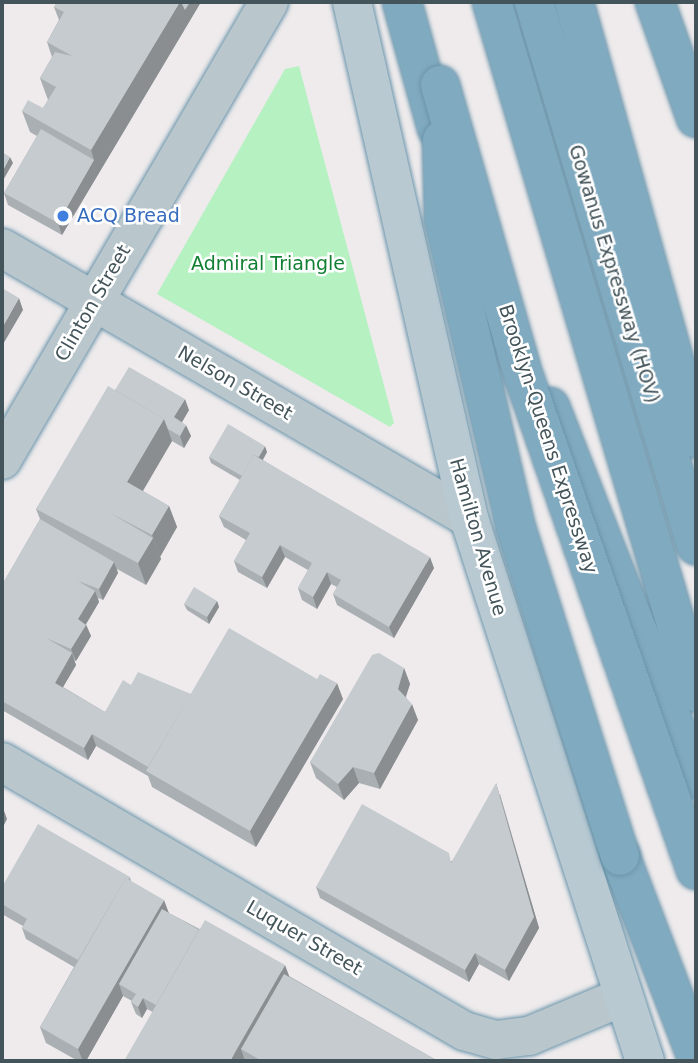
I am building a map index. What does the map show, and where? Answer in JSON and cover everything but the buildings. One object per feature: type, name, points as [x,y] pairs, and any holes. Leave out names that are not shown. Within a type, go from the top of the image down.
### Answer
[{"type":"highway","points":[[402,2],[461,213],[586,488],[696,779]]},
{"type":"highway","name":"Brooklyn-Queens Expressway","points":[[422,2],[440,85],[524,377],[696,870]]},
{"type":"highway","points":[[492,2],[696,692]]},
{"type":"highway","name":"Gowanus Expressway (HOV)","points":[[534,2],[573,69],[696,545]]},
{"type":"highway","points":[[574,2],[573,69],[696,438]]},
{"type":"highway","points":[[655,2],[696,118]]},
{"type":"highway","points":[[440,85],[444,219],[516,528],[620,856],[696,1055]]},
{"type":"main road","name":"Hamilton Avenue","points":[[352,2],[469,518],[620,998],[645,1061]]},
{"type":"street","name":"Clinton Street","points":[[2,460],[269,2]]},
{"type":"street","name":"Nelson Street","points":[[2,247],[469,518]]},
{"type":"street","name":"Luquer Street","points":[[2,762],[464,1031],[496,1040],[529,1036],[620,998]]},
{"type":"green space","name":"Admiral Triangle","points":[[299,66],[394,423],[390,427],[157,294],[285,69]]},
{"type":"place","name":"ACQ Bread","points":[[63,216]]}]
